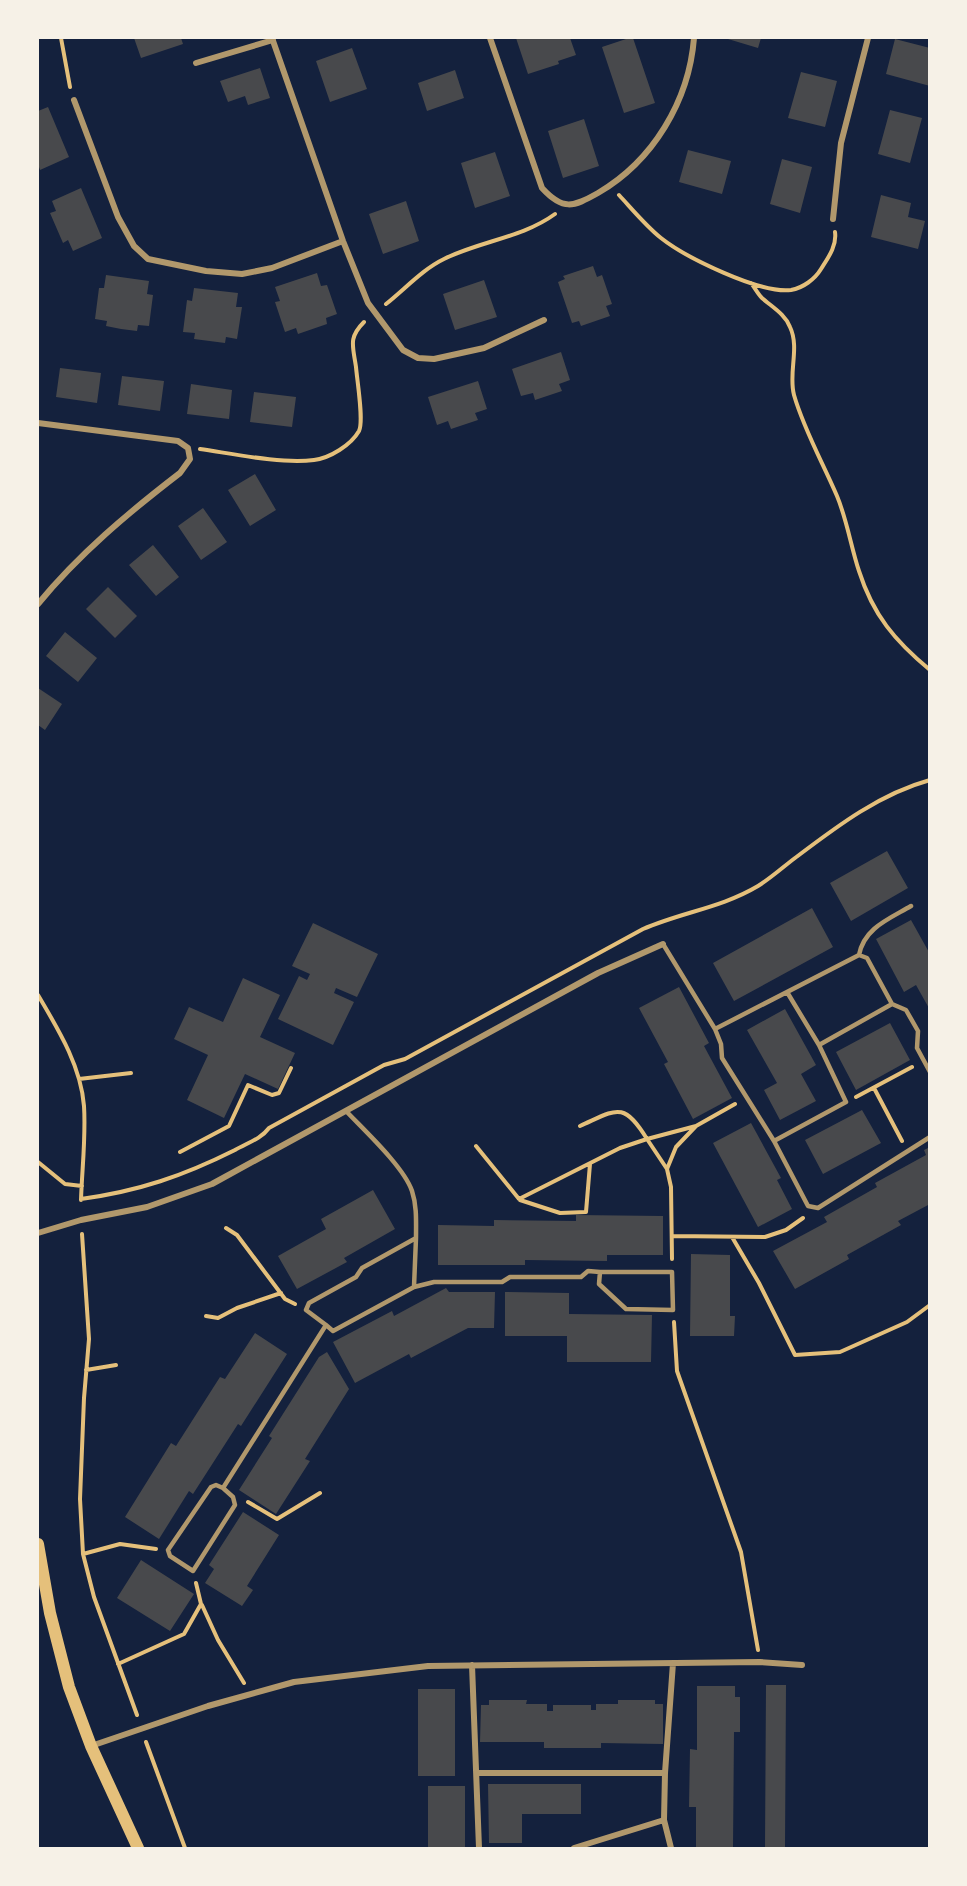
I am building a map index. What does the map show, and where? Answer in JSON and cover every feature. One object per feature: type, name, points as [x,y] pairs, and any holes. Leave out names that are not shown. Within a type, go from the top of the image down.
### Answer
[{"type":"main road","points":[[38,1544],[50,1613],[69,1687],[91,1746],[138,1848]]},
{"type":"street","points":[[490,38],[542,188],[563,205],[577,204],[610,186],[633,168],[654,144],[678,103],[687,77],[694,38]]},
{"type":"street","points":[[833,219],[841,143],[868,38]]},
{"type":"street","points":[[196,63],[273,39],[343,242],[368,303],[403,350],[418,358],[434,359],[484,348],[544,320]]},
{"type":"street","points":[[74,100],[118,217],[134,246],[148,259],[206,271],[242,274],[272,268],[343,242]]},
{"type":"street","points":[[38,423],[178,441],[188,448],[190,459],[180,473],[95,542],[57,580],[38,604]]},
{"type":"street","points":[[38,1233],[81,1220],[147,1207],[212,1184],[598,973],[663,944]]},
{"type":"street","points":[[91,1746],[208,1706],[294,1682],[428,1666],[760,1662],[802,1665]]},
{"type":"street","points":[[671,1848],[664,1820],[673,1663]]},
{"type":"street","points":[[472,1665],[479,1848]]},
{"type":"street","points":[[477,1773],[665,1773]]},
{"type":"street","points":[[574,1848],[664,1820]]},
{"type":"lane","points":[[859,955],[861,943],[874,928],[911,906]]},
{"type":"lane","points":[[663,944],[715,1029],[721,1044],[722,1058],[774,1141],[808,1206],[818,1208],[906,1153],[907,1149],[930,1137]]},
{"type":"lane","points":[[715,1029],[859,955],[867,958],[891,1004],[906,1010],[918,1031],[917,1048],[930,1072]]},
{"type":"lane","points":[[774,1141],[846,1102],[819,1045],[787,992]]},
{"type":"lane","points":[[819,1045],[891,1004]]},
{"type":"lane","points":[[346,1111],[391,1160],[412,1190],[417,1212],[414,1287]]},
{"type":"lane","points":[[416,1238],[362,1268],[356,1277],[309,1303],[306,1310],[333,1331],[414,1287],[434,1282],[501,1282],[510,1278],[581,1277],[588,1271],[672,1272],[673,1310],[626,1309],[599,1284],[600,1272]]},
{"type":"lane","points":[[223,1488],[326,1325]]},
{"type":"lane","points":[[216,1485],[223,1488],[233,1497],[235,1505],[193,1571],[170,1556],[168,1550],[211,1487],[216,1485]]},
{"type":"path","points":[[61,38],[74,100]]},
{"type":"path","points":[[610,186],[660,237],[706,264],[771,289],[790,290],[802,286],[818,273],[830,255],[836,238],[833,219]]},
{"type":"path","points":[[188,448],[288,460],[315,460],[347,445],[360,429],[360,397],[351,339],[356,331],[443,259],[541,224],[563,205]]},
{"type":"path","points":[[751,283],[760,297],[783,315],[790,327],[794,339],[794,392],[808,433],[838,499],[859,573],[872,603],[904,649],[930,670]]},
{"type":"path","points":[[81,1199],[113,1194],[164,1181],[220,1157],[264,1135],[269,1128],[384,1065],[405,1059],[643,929],[669,918],[696,913],[760,885],[819,840],[872,804],[930,780]]},
{"type":"path","points":[[38,995],[70,1053],[79,1080],[84,1106],[81,1220],[89,1339],[80,1499],[83,1554],[94,1597],[185,1848]]},
{"type":"path","points":[[846,1102],[924,1061]]},
{"type":"path","points":[[180,1152],[229,1126],[248,1085],[272,1095],[279,1093],[291,1068]]},
{"type":"path","points":[[79,1080],[131,1073]]},
{"type":"path","points":[[874,1088],[907,1149]]},
{"type":"path","points":[[519,1199],[620,1148],[696,1126],[747,1098]]},
{"type":"path","points":[[580,1126],[615,1111],[625,1113],[636,1121],[667,1169],[671,1187],[672,1272]]},
{"type":"path","points":[[667,1169],[676,1148],[696,1126]]},
{"type":"path","points":[[476,1146],[519,1199],[560,1213],[586,1212],[590,1164]]},
{"type":"path","points":[[38,1162],[65,1184],[82,1186]]},
{"type":"path","points":[[672,1236],[765,1237],[786,1230],[818,1208]]},
{"type":"path","points":[[226,1228],[237,1235],[285,1299],[306,1310]]},
{"type":"path","points":[[732,1237],[759,1283],[795,1355],[840,1352],[907,1322],[930,1305]]},
{"type":"path","points":[[206,1316],[218,1318],[237,1308],[281,1293]]},
{"type":"path","points":[[673,1310],[677,1371],[741,1552],[760,1662]]},
{"type":"path","points":[[86,1370],[116,1365]]},
{"type":"path","points":[[233,1497],[242,1499],[278,1519],[320,1492]]},
{"type":"path","points":[[83,1554],[120,1544],[150,1548]]},
{"type":"path","points":[[193,1571],[201,1604],[218,1640],[251,1694]]},
{"type":"path","points":[[118,1664],[184,1634],[201,1604]]},
{"type":"building","points":[[134,38],[181,38],[183,44],[141,58]]},
{"type":"building","points":[[516,38],[570,38],[576,55],[558,61],[559,64],[528,74]]},
{"type":"building","points":[[633,38],[655,103],[624,113],[602,47]]},
{"type":"building","points":[[729,38],[761,38],[758,48]]},
{"type":"building","points":[[895,39],[930,48],[930,86],[886,74]]},
{"type":"building","points":[[352,48],[367,89],[330,102],[316,61]]},
{"type":"building","points":[[260,68],[270,98],[248,105],[245,96],[228,102],[220,81]]},
{"type":"building","points":[[455,70],[464,98],[427,111],[418,83]]},
{"type":"building","points":[[801,72],[837,81],[825,127],[788,118]]},
{"type":"building","points":[[48,107],[69,157],[40,170],[38,111]]},
{"type":"building","points":[[890,110],[922,118],[910,163],[878,154]]},
{"type":"building","points":[[584,119],[599,166],[563,178],[548,131]]},
{"type":"building","points":[[688,150],[731,161],[722,194],[679,182]]},
{"type":"building","points":[[495,152],[510,196],[475,208],[461,163]]},
{"type":"building","points":[[782,159],[812,167],[800,213],[770,204]]},
{"type":"building","points":[[81,188],[102,238],[73,251],[68,240],[63,243],[50,213],[56,211],[52,201]]},
{"type":"building","points":[[881,195],[911,203],[908,217],[925,221],[918,249],[871,237]]},
{"type":"building","points":[[406,201],[419,241],[383,254],[369,214]]},
{"type":"building","points":[[593,266],[597,277],[602,275],[612,304],[606,306],[610,316],[581,326],[579,321],[572,323],[558,282],[565,279],[563,276]]},
{"type":"building","points":[[317,273],[321,286],[327,285],[337,314],[326,318],[327,324],[298,334],[296,328],[285,332],[275,302],[280,301],[275,287]]},
{"type":"building","points":[[106,275],[149,281],[147,294],[153,295],[149,326],[138,325],[137,331],[121,329],[106,326],[107,321],[95,319],[99,288],[104,288]]},
{"type":"building","points":[[484,280],[497,317],[455,330],[443,294]]},
{"type":"building","points":[[194,288],[238,293],[236,307],[242,307],[237,339],[226,337],[225,343],[194,339],[195,333],[183,332],[187,300],[192,301]]},
{"type":"building","points":[[561,352],[570,380],[559,384],[562,391],[535,400],[533,393],[521,396],[512,369]]},
{"type":"building","points":[[60,368],[101,373],[97,403],[56,397]]},
{"type":"building","points":[[122,376],[164,381],[160,411],[118,405]]},
{"type":"building","points":[[478,381],[487,409],[475,413],[478,420],[451,429],[448,421],[437,425],[428,397]]},
{"type":"building","points":[[191,384],[232,390],[229,419],[187,414]]},
{"type":"building","points":[[254,392],[296,397],[292,427],[250,422]]},
{"type":"building","points":[[255,474],[276,510],[250,526],[228,490]]},
{"type":"building","points":[[203,508],[227,542],[201,560],[178,526]]},
{"type":"building","points":[[153,545],[179,577],[156,596],[129,565]]},
{"type":"building","points":[[108,587],[137,616],[115,638],[86,609]]},
{"type":"building","points":[[65,632],[97,658],[78,682],[46,656]]},
{"type":"building","points":[[38,688],[62,704],[45,730],[38,725]]},
{"type":"building","points":[[887,851],[908,888],[851,921],[830,883]]},
{"type":"building","points":[[812,908],[833,947],[734,1001],[713,963]]},
{"type":"building","points":[[911,920],[930,954],[930,1010],[916,985],[904,992],[876,939]]},
{"type":"building","points":[[313,923],[378,954],[357,997],[336,988],[334,993],[354,1002],[333,1045],[278,1019],[299,976],[307,980],[310,974],[292,966]]},
{"type":"building","points":[[243,978],[280,995],[260,1037],[295,1053],[278,1089],[245,1074],[224,1118],[187,1100],[208,1055],[174,1039],[189,1007],[223,1022]]},
{"type":"building","points":[[679,987],[709,1043],[704,1046],[732,1098],[693,1119],[664,1064],[668,1062],[639,1008]]},
{"type":"building","points":[[785,1009],[816,1065],[801,1074],[816,1101],[780,1120],[764,1090],[777,1083],[747,1030]]},
{"type":"building","points":[[890,1023],[910,1060],[856,1090],[836,1052]]},
{"type":"building","points":[[862,1110],[881,1143],[823,1174],[805,1140]]},
{"type":"building","points":[[751,1123],[781,1178],[777,1180],[792,1209],[758,1227],[713,1143]]},
{"type":"building","points":[[930,1147],[930,1204],[898,1221],[901,1225],[847,1255],[849,1259],[795,1289],[773,1251],[827,1222],[824,1217],[877,1187],[875,1183],[926,1155],[924,1150]]},
{"type":"building","points":[[373,1190],[395,1229],[344,1258],[347,1262],[297,1289],[278,1256],[326,1229],[321,1219]]},
{"type":"building","points":[[576,1215],[663,1216],[663,1255],[607,1255],[607,1261],[525,1260],[525,1265],[438,1265],[438,1225],[494,1226],[494,1220],[576,1221]]},
{"type":"building","points":[[691,1254],[730,1255],[730,1316],[735,1316],[734,1336],[690,1336]]},
{"type":"building","points":[[446,1288],[449,1292],[495,1292],[494,1328],[468,1328],[411,1358],[409,1354],[355,1383],[333,1342],[392,1311],[394,1316]]},
{"type":"building","points":[[505,1292],[569,1293],[569,1314],[652,1315],[651,1362],[567,1362],[567,1336],[505,1336]]},
{"type":"building","points":[[255,1333],[287,1354],[241,1426],[238,1424],[193,1494],[189,1491],[159,1539],[125,1517],[171,1443],[176,1446],[220,1377],[225,1379]]},
{"type":"building","points":[[327,1352],[349,1389],[305,1459],[310,1461],[276,1514],[239,1490],[272,1438],[269,1436],[319,1357]]},
{"type":"building","points":[[243,1512],[279,1535],[247,1586],[253,1590],[242,1606],[205,1583],[214,1569],[209,1565]]},
{"type":"building","points":[[141,1560],[194,1594],[170,1631],[117,1598]]},
{"type":"building","points":[[766,1685],[786,1685],[785,1848],[765,1848]]},
{"type":"building","points":[[697,1686],[735,1686],[735,1697],[740,1697],[740,1732],[734,1732],[733,1848],[696,1848],[696,1807],[689,1807],[690,1749],[697,1750]]},
{"type":"building","points":[[418,1689],[455,1689],[455,1776],[418,1776]]},
{"type":"building","points":[[489,1700],[527,1700],[526,1704],[547,1704],[547,1711],[553,1711],[553,1705],[591,1705],[591,1710],[596,1710],[596,1704],[618,1704],[618,1700],[655,1700],[655,1704],[663,1704],[663,1744],[601,1743],[601,1748],[544,1748],[544,1742],[480,1742],[481,1705],[489,1705]]},
{"type":"building","points":[[488,1784],[581,1784],[581,1814],[522,1814],[522,1843],[489,1843]]},
{"type":"building","points":[[428,1786],[465,1786],[465,1848],[428,1848]]}]
